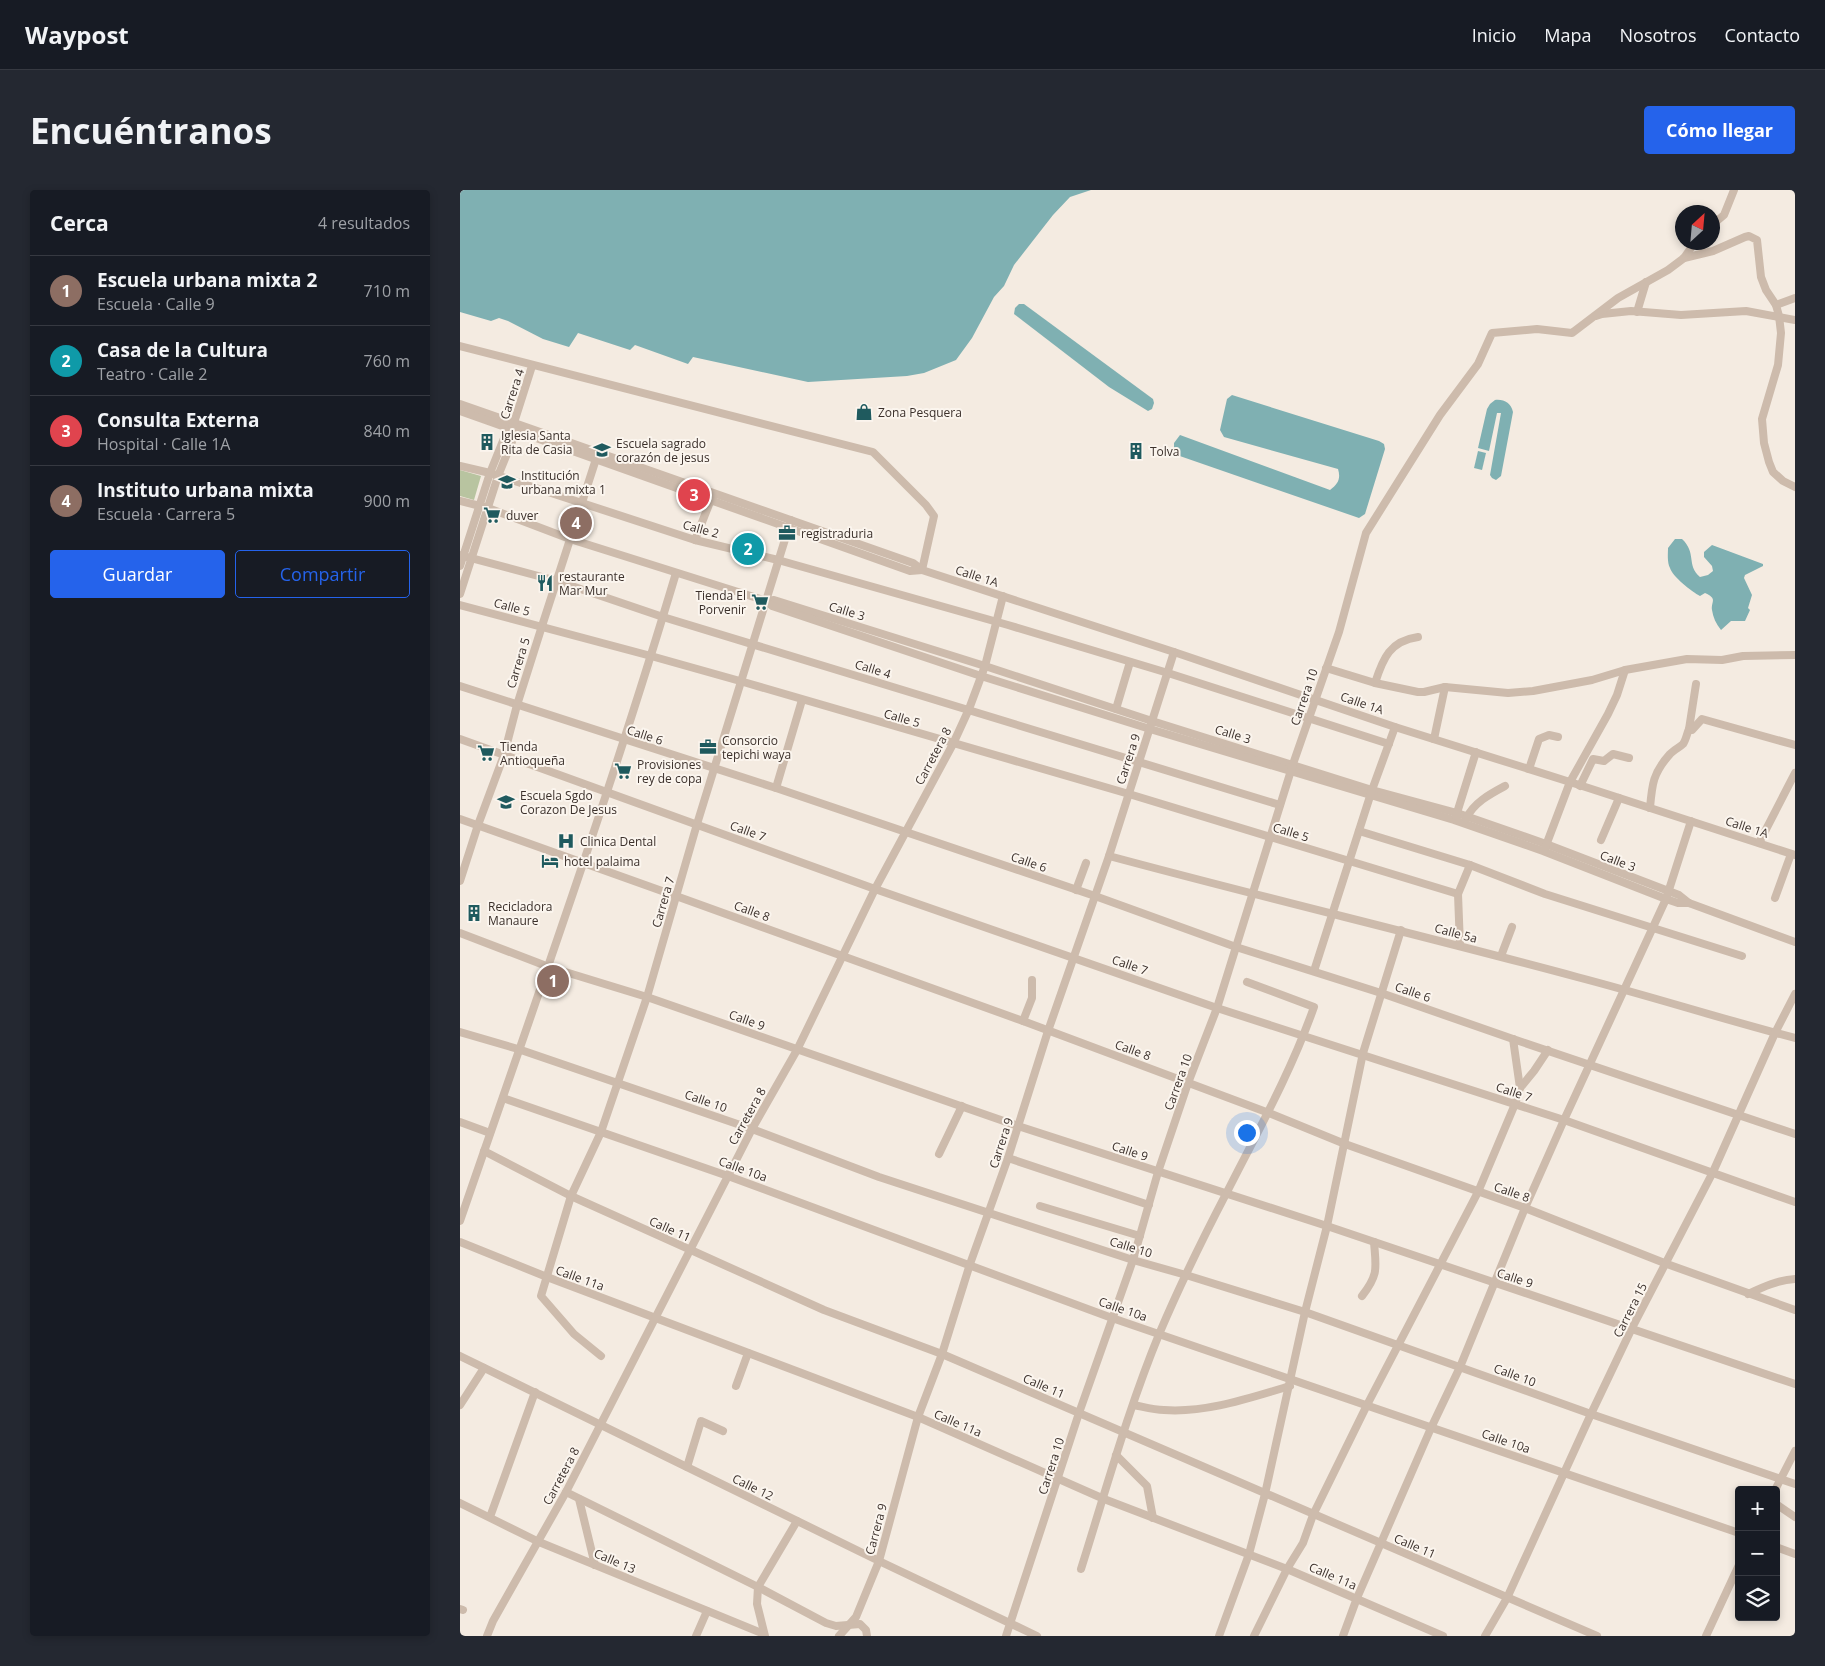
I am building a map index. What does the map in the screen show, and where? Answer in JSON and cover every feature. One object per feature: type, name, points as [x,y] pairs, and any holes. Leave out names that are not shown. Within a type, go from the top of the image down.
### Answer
[{"type":"street","points":[[1720,218],[1724,215],[1734,190]]},
{"type":"street","points":[[1590,319],[1618,298],[1684,258],[1713,251],[1745,237],[1756,240],[1762,277],[1766,290],[1776,304],[1781,333],[1778,365],[1764,410],[1763,428],[1766,454],[1770,468],[1783,481],[1795,487]]},
{"type":"street","points":[[1684,258],[1690,250]]},
{"type":"street","points":[[1637,312],[1646,282]]},
{"type":"street","points":[[1776,304],[1795,298]]},
{"type":"street","points":[[1590,319],[1602,314],[1637,312],[1681,315],[1746,311],[1795,320]]},
{"type":"street","name":"Carrera 10","points":[[1006,1636],[1059,1479],[1079,1413],[1140,1236],[1158,1172],[1188,1083],[1217,1008],[1308,718],[1339,632],[1366,533],[1440,415],[1478,364],[1492,333],[1537,329],[1572,332],[1590,319]]},
{"type":"street","points":[[460,346],[873,452],[934,516],[922,570]]},
{"type":"street","name":"Carrera 4","points":[[460,566],[484,507],[494,474],[514,434],[514,425],[532,366]]},
{"type":"street","name":"Calle 1A","points":[[460,404],[789,524],[910,572],[922,570],[1174,652],[1395,727],[1793,855]]},
{"type":"street","name":"Calle 1A","points":[[460,411],[514,425]]},
{"type":"street","name":"Carrera 5","points":[[460,881],[504,755],[517,705],[597,455]]},
{"type":"street","name":"Calle 2","points":[[460,466],[494,474],[695,540],[778,560],[1168,673],[1389,744]]},
{"type":"street","points":[[695,540],[712,496]]},
{"type":"street","name":"Calle 3","points":[[460,501],[484,507],[570,539],[766,601],[772,606],[981,676],[1455,816],[1668,895],[1679,895],[1689,903],[1795,942]]},
{"type":"street","name":"Carrera 7","points":[[601,1356],[574,1334],[541,1296],[571,1196],[601,1132],[647,997],[697,824],[789,524]]},
{"type":"street","name":"Carrera 4","points":[[460,594],[465,556]]},
{"type":"street","name":"Calle 4","points":[[465,556],[557,581],[663,617],[1280,805]]},
{"type":"street","points":[[460,1221],[518,1049],[549,967],[607,793],[676,572]]},
{"type":"street","name":"Carretera 8","points":[[487,1636],[493,1621],[566,1492],[752,1129],[797,1050],[875,889],[953,744],[981,676],[1003,596]]},
{"type":"street","name":"Calle 3","points":[[766,601],[774,600],[984,666],[1116,709],[1151,725]]},
{"type":"street","name":"Calle 5","points":[[460,605],[651,656],[1129,794],[1458,894]]},
{"type":"street","points":[[1375,683],[1381,665],[1389,652],[1399,643],[1418,637]]},
{"type":"street","name":"Carrera 9","points":[[839,1636],[859,1610],[879,1561],[918,1417],[942,1354],[970,1264],[1008,1158],[1048,1031],[1109,856],[1174,652]]},
{"type":"street","points":[[1326,668],[1375,683],[1418,692],[1445,687],[1508,693],[1533,691],[1592,680],[1625,670],[1687,659],[1722,660],[1743,656],[1795,655]]},
{"type":"street","points":[[1116,709],[1130,662]]},
{"type":"street","points":[[1545,848],[1570,782],[1608,714],[1617,695],[1625,670]]},
{"type":"street","points":[[1650,808],[1652,782],[1672,752],[1683,743],[1689,729],[1696,684]]},
{"type":"street","name":"Calle 6","points":[[460,686],[776,788],[1095,896],[1236,947],[1381,993],[1795,1134]]},
{"type":"street","points":[[1434,739],[1445,687]]},
{"type":"street","points":[[776,788],[802,700]]},
{"type":"street","points":[[1689,729],[1692,730],[1702,719],[1795,745]]},
{"type":"street","points":[[1314,971],[1371,792],[1395,727]]},
{"type":"street","points":[[1529,769],[1539,739],[1549,735],[1558,737]]},
{"type":"street","name":"Calle 7","points":[[460,739],[875,889],[1217,1008],[1363,1053],[1564,1120],[1795,1202]]},
{"type":"street","points":[[1455,816],[1476,752]]},
{"type":"street","points":[[1580,786],[1592,760],[1595,758],[1604,761],[1613,754],[1629,758]]},
{"type":"street","points":[[1759,843],[1795,773]]},
{"type":"street","points":[[1466,820],[1470,810],[1486,796],[1505,786]]},
{"type":"street","points":[[1601,840],[1619,798]]},
{"type":"street","name":"Calle 8","points":[[460,819],[1023,1021],[1269,1112],[1345,1144],[1526,1208],[1666,1264],[1795,1310]]},
{"type":"street","points":[[1343,1636],[1357,1598],[1431,1428],[1460,1367],[1564,1120],[1668,895],[1692,821]]},
{"type":"street","points":[[1359,831],[1470,865],[1545,894],[1742,956]]},
{"type":"street","points":[[1775,898],[1793,855]]},
{"type":"street","name":"Calle 5a","points":[[1109,856],[1501,956],[1795,1038]]},
{"type":"street","points":[[1076,890],[1086,863]]},
{"type":"street","points":[[1460,946],[1458,894],[1470,865]]},
{"type":"street","points":[[1501,956],[1512,927]]},
{"type":"street","points":[[1219,1636],[1249,1554],[1265,1494],[1305,1312],[1327,1226],[1363,1053],[1401,930]]},
{"type":"street","name":"Calle 9","points":[[460,933],[549,967],[647,997],[1018,1126],[1327,1226],[1795,1384]]},
{"type":"street","points":[[1023,1021],[1032,998],[1032,980]]},
{"type":"street","points":[[1081,1569],[1104,1499],[1123,1430],[1134,1406],[1160,1334],[1186,1275],[1269,1112],[1304,1035],[1313,1006],[1246,982]]},
{"type":"street","name":"Carrera 15","points":[[1485,1636],[1507,1598],[1632,1328],[1713,1172],[1775,1033],[1795,994]]},
{"type":"street","name":"Calle 10","points":[[460,1032],[518,1049],[752,1129],[879,1177],[1132,1260],[1305,1312],[1591,1414],[1795,1484]]},
{"type":"street","points":[[1513,1039],[1520,1088]]},
{"type":"street","points":[[1254,1636],[1287,1569],[1303,1543],[1313,1515],[1367,1405],[1478,1192],[1520,1088],[1548,1050]]},
{"type":"street","name":"Calle 10a","points":[[503,1098],[728,1176],[1291,1382],[1367,1405],[1735,1532]]},
{"type":"street","points":[[940,1154],[962,1106]]},
{"type":"street","points":[[460,1122],[490,1133]]},
{"type":"street","name":"Calle 11","points":[[484,1151],[571,1196],[824,1310],[942,1354],[1123,1430],[1313,1515],[1597,1636]]},
{"type":"street","points":[[1008,1158],[1149,1205]]},
{"type":"street","points":[[1040,1206],[1140,1236]]},
{"type":"street","name":"Calle 11a","points":[[460,1242],[547,1278],[918,1417],[1104,1499],[1287,1569],[1443,1636]]},
{"type":"street","points":[[1362,1296],[1376,1273],[1374,1242]]},
{"type":"street","points":[[1748,1294],[1769,1284],[1786,1279],[1795,1279]]},
{"type":"street","points":[[736,1386],[748,1353]]},
{"type":"street","name":"Calle 12","points":[[460,1356],[879,1561],[1037,1636]]},
{"type":"street","points":[[460,1405],[484,1368]]},
{"type":"street","points":[[1134,1406],[1164,1410],[1188,1410],[1218,1406],[1291,1382]]},
{"type":"street","points":[[490,1517],[535,1392]]},
{"type":"street","points":[[687,1467],[702,1421],[723,1431]]},
{"type":"street","points":[[1778,1486],[1795,1451]]},
{"type":"street","points":[[1116,1455],[1147,1486],[1153,1518]]},
{"type":"street","points":[[566,1492],[758,1587],[826,1624],[836,1626],[860,1624],[866,1630],[867,1636]]},
{"type":"street","points":[[580,1499],[595,1565]]},
{"type":"street","name":"Calle 13","points":[[460,1503],[539,1542],[764,1635]]},
{"type":"street","points":[[1780,1507],[1795,1517]]},
{"type":"street","points":[[764,1635],[757,1604],[758,1587],[797,1521]]},
{"type":"street","points":[[1780,1548],[1795,1554]]},
{"type":"street","points":[[1706,1636],[1735,1574]]},
{"type":"street","points":[[696,1636],[707,1611]]},
{"type":"green space","points":[[460,470],[481,476],[474,500],[460,496]]},
{"type":"water","points":[[460,190],[1091,190],[1070,197],[1053,215],[1014,265],[1004,286],[994,297],[972,338],[956,360],[924,373],[907,376],[808,382],[693,357],[688,364],[635,345],[630,350],[578,333],[569,347],[543,339],[499,318],[491,321],[460,312]]},
{"type":"water","points":[[1019,304],[1024,304],[1153,399],[1152,409],[1148,411],[1109,387],[1014,314],[1015,308]]},
{"type":"water","points":[[1232,395],[1384,444],[1385,449],[1365,514],[1359,518],[1174,454],[1174,443],[1180,435],[1330,490],[1335,486],[1339,478],[1338,469],[1224,437],[1220,430],[1227,399]]},
{"type":"water","points":[[1495,400],[1507,402],[1513,412],[1501,476],[1496,480],[1490,475],[1501,413],[1497,413],[1489,451],[1478,448],[1487,409]]},
{"type":"water","points":[[1478,451],[1486,453],[1482,470],[1474,468]]},
{"type":"water","points":[[1675,539],[1682,539],[1687,544],[1693,568],[1700,577],[1708,575],[1713,571],[1712,566],[1704,557],[1704,552],[1712,545],[1763,564],[1763,566],[1745,575],[1744,578],[1752,595],[1748,608],[1750,610],[1745,621],[1731,621],[1721,630],[1713,615],[1713,599],[1705,593],[1700,596],[1696,594],[1674,575],[1668,563],[1668,548]]},
{"type":"place","name":"Zona Pesquera","points":[[864,412]]},
{"type":"place","name":"Iglesia Santa Rita de Casia","points":[[487,442]]},
{"type":"place","name":"Escuela sagrado corazón de jesus","points":[[602,450]]},
{"type":"place","name":"Tolva","points":[[1136,451]]},
{"type":"place","name":"Institución urbana mixta 1","points":[[507,482]]},
{"type":"place","name":"Consulta Externa","points":[[694,495]]},
{"type":"place","name":"duver","points":[[492,515]]},
{"type":"place","name":"Instituto urbana mixta","points":[[576,523]]},
{"type":"place","name":"registraduria","points":[[787,533]]},
{"type":"place","name":"Casa de la Cultura","points":[[748,549]]},
{"type":"place","name":"restaurante Mar Mur","points":[[545,583]]},
{"type":"place","name":"Tienda El Porvenir","points":[[760,602]]},
{"type":"place","name":"Consorcio tepichi waya","points":[[708,747]]},
{"type":"place","name":"Tienda Antioqueña","points":[[486,753]]},
{"type":"place","name":"Provisiones rey de copa","points":[[623,771]]},
{"type":"place","name":"Escuela Sgdo Corazon De Jesus","points":[[506,802]]},
{"type":"place","name":"Clinica Dental","points":[[566,841]]},
{"type":"place","name":"hotel palaima","points":[[550,861]]},
{"type":"place","name":"Recicladora Manaure","points":[[474,913]]},
{"type":"place","name":"Escuela urbana mixta 2","points":[[553,981]]}]
